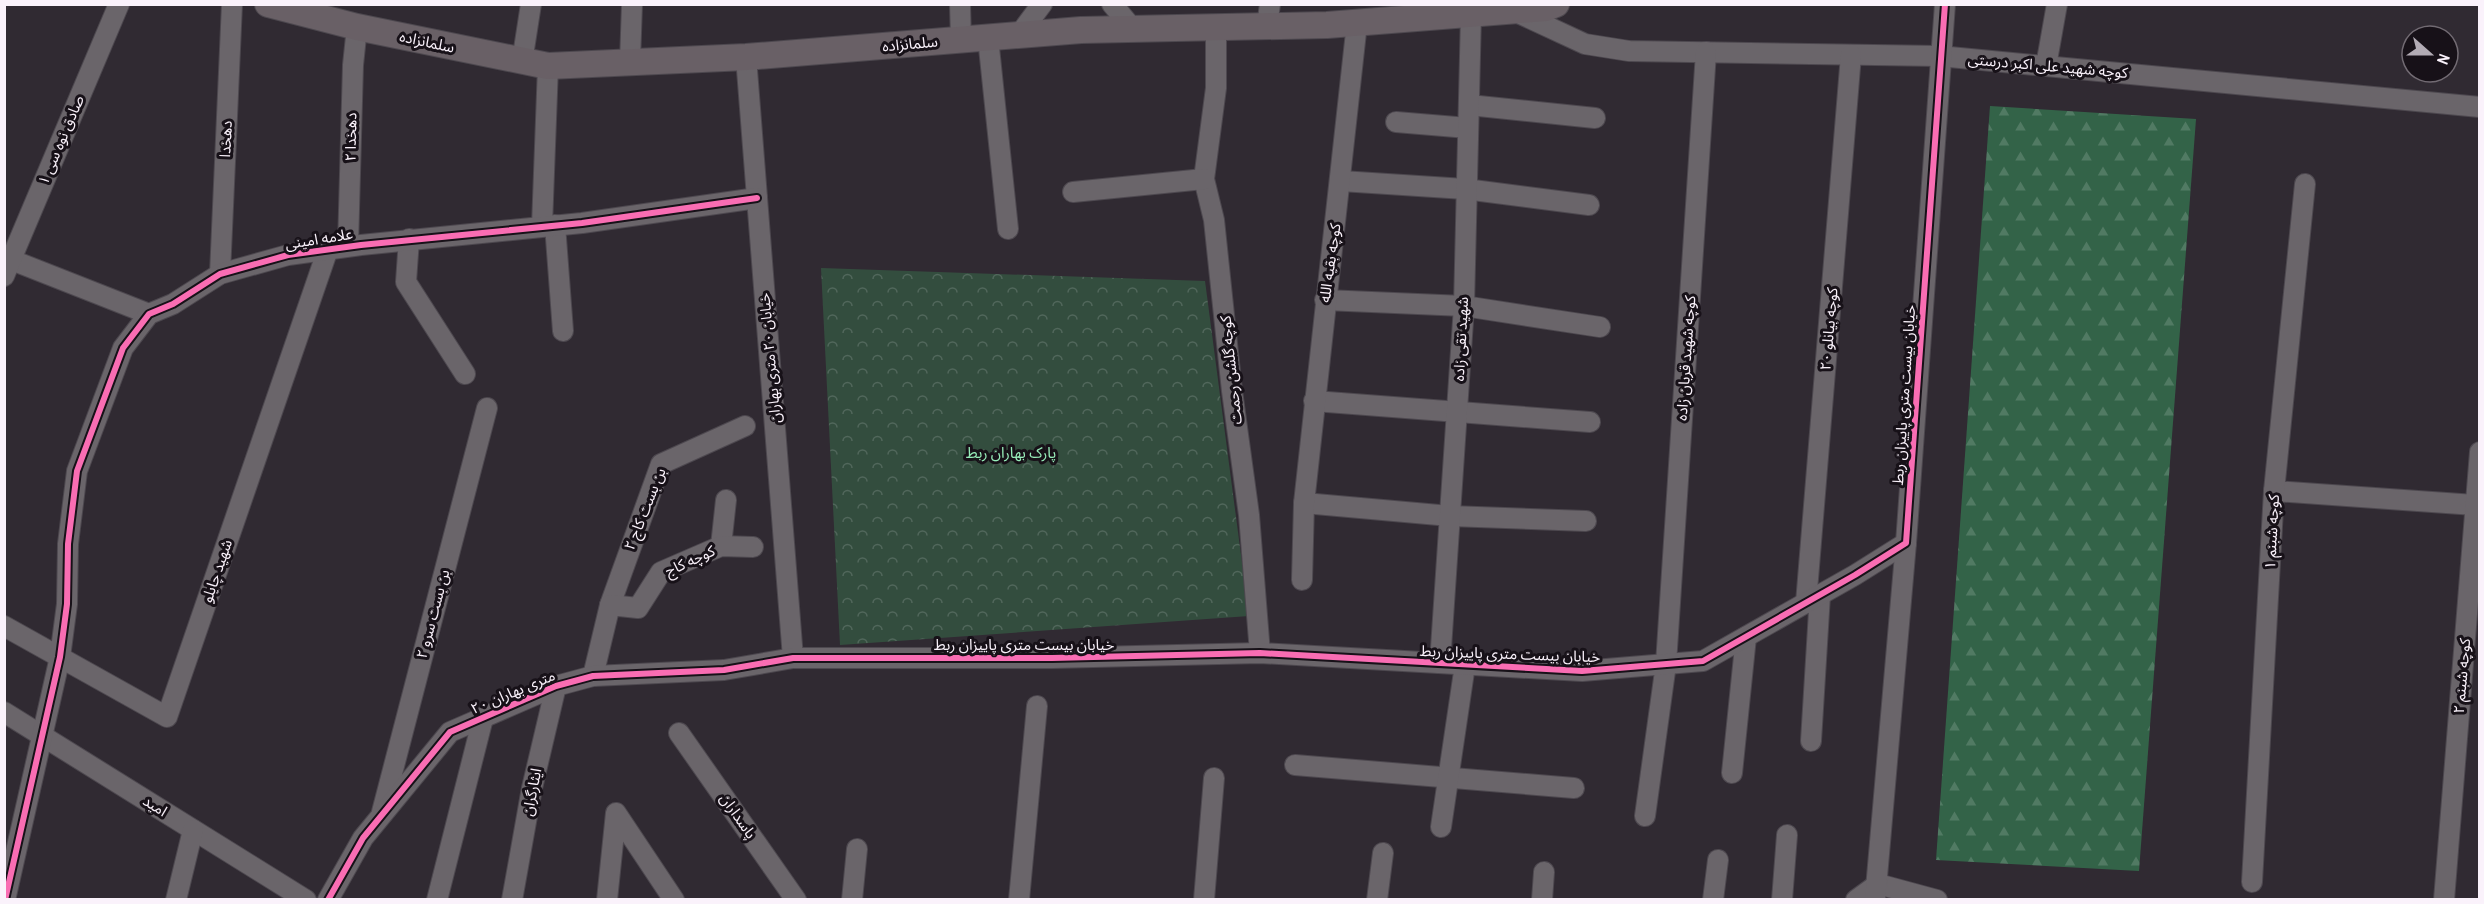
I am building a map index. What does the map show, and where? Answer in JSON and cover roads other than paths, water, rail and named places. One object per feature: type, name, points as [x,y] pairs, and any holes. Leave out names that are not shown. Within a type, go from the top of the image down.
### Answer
[{"type":"main road","name":"سلمانزاده","points":[[268,4],[357,27],[548,66],[746,57],[1019,35],[1216,27],[1268,15],[1357,23],[1546,8],[1556,4]]},
{"type":"street","name":"صادق نوه سی ۱","points":[[7,264],[119,4]]},
{"type":"street","name":"دهخدا","points":[[220,274],[232,4]]},
{"type":"street","points":[[522,62],[531,4]]},
{"type":"street","points":[[630,62],[632,4]]},
{"type":"street","points":[[960,4],[961,40]]},
{"type":"street","points":[[1019,35],[1042,4]]},
{"type":"street","points":[[1112,4],[1133,29]]},
{"type":"street","name":"خیابان بیست متری پاییزان ربط","points":[[794,658],[1052,658],[1260,653],[1582,671],[1702,661],[1813,599],[1906,543],[1939,56],[1945,4]]},
{"type":"street","points":[[2046,66],[2057,4]]},
{"type":"street","name":"کوچه شهید علی اکبر درستی","points":[[1493,11],[1585,44],[1629,51],[1939,56],[2480,107]]},
{"type":"street","name":"شهید تقی زاده","points":[[1440,663],[1464,306],[1465,189],[1469,105],[1493,11]]},
{"type":"street","name":"کوچه بقیه الله","points":[[1302,580],[1304,503],[1314,401],[1341,181],[1357,23]]},
{"type":"street","name":"دهخدا ۲","points":[[348,246],[352,65],[357,27]]},
{"type":"street","name":"کوچه گلشن رحمت","points":[[1216,27],[1216,88],[1204,179],[1214,220],[1232,391],[1249,515],[1260,653]]},
{"type":"street","points":[[988,38],[1008,229]]},
{"type":"street","name":"کوچه شهید قربان زاده","points":[[1645,816],[1666,664],[1706,52]]},
{"type":"street","name":"کوچه بیانلو ۲۰","points":[[1811,741],[1813,599],[1851,55]]},
{"type":"street","name":"خیابان ۲۰ متری بهاران","points":[[746,57],[794,658]]},
{"type":"street","points":[[548,66],[549,225],[563,331]]},
{"type":"street","points":[[1469,105],[1595,118]]},
{"type":"street","points":[[1396,122],[1468,128]]},
{"type":"street","points":[[1073,192],[1204,179]]},
{"type":"street","points":[[1341,181],[1465,189],[1589,205]]},
{"type":"street","name":"کوچه شبنم ۱","points":[[2252,882],[2274,491],[2305,184]]},
{"type":"street","name":"علامه امینی","points":[[5,900],[60,657],[67,604],[68,544],[77,471],[123,348],[149,314],[173,304],[220,274],[288,255],[757,198]]},
{"type":"street","points":[[409,239],[406,282],[465,374]]},
{"type":"street","name":"شهید چایلو","points":[[4,626],[167,717],[328,249]]},
{"type":"street","points":[[7,264],[149,314]]},
{"type":"street","points":[[1325,300],[1464,306],[1600,327]]},
{"type":"street","points":[[1314,401],[1457,414],[1590,422]]},
{"type":"street","name":"بن بست سرو ۲","points":[[379,820],[487,408]]},
{"type":"street","name":"بن بست کاج ۲","points":[[610,605],[661,464],[745,426]]},
{"type":"street","name":"کوچه شبنم ۲","points":[[2444,900],[2480,452]]},
{"type":"street","points":[[2274,491],[2475,505]]},
{"type":"street","points":[[721,546],[726,500]]},
{"type":"street","points":[[1304,503],[1450,516],[1586,521]]},
{"type":"street","points":[[1876,892],[1906,543]]},
{"type":"street","name":"کوچه کاج","points":[[610,605],[638,608],[661,572],[721,546],[753,547]]},
{"type":"street","points":[[593,676],[610,605]]},
{"type":"street","points":[[1732,772],[1746,637]]},
{"type":"street","name":"۲۰ متری بهاران","points":[[328,900],[363,838],[450,732],[556,686],[593,676],[724,670],[794,658]]},
{"type":"street","points":[[1441,827],[1465,665]]},
{"type":"street","name":"ایثارگران","points":[[512,900],[532,788],[556,686]]},
{"type":"street","points":[[1019,900],[1037,706]]},
{"type":"street","name":"امید","points":[[4,712],[306,900]]},
{"type":"street","points":[[437,900],[483,718]]},
{"type":"street","name":"پاسداران","points":[[680,733],[796,900]]},
{"type":"street","points":[[1295,765],[1574,788]]},
{"type":"street","points":[[1204,900],[1214,778]]},
{"type":"street","points":[[607,900],[616,813],[674,900]]},
{"type":"street","points":[[176,900],[194,830]]},
{"type":"street","points":[[1782,900],[1787,835]]},
{"type":"street","points":[[852,900],[857,849]]},
{"type":"street","points":[[1377,900],[1383,853]]},
{"type":"street","points":[[1713,900],[1718,860]]},
{"type":"street","points":[[1542,900],[1544,872]]},
{"type":"street","points":[[1856,900],[1876,892],[1937,900]]},
{"type":"park label","name":"پارک بهاران ربط","points":[[1011,453]]}]
